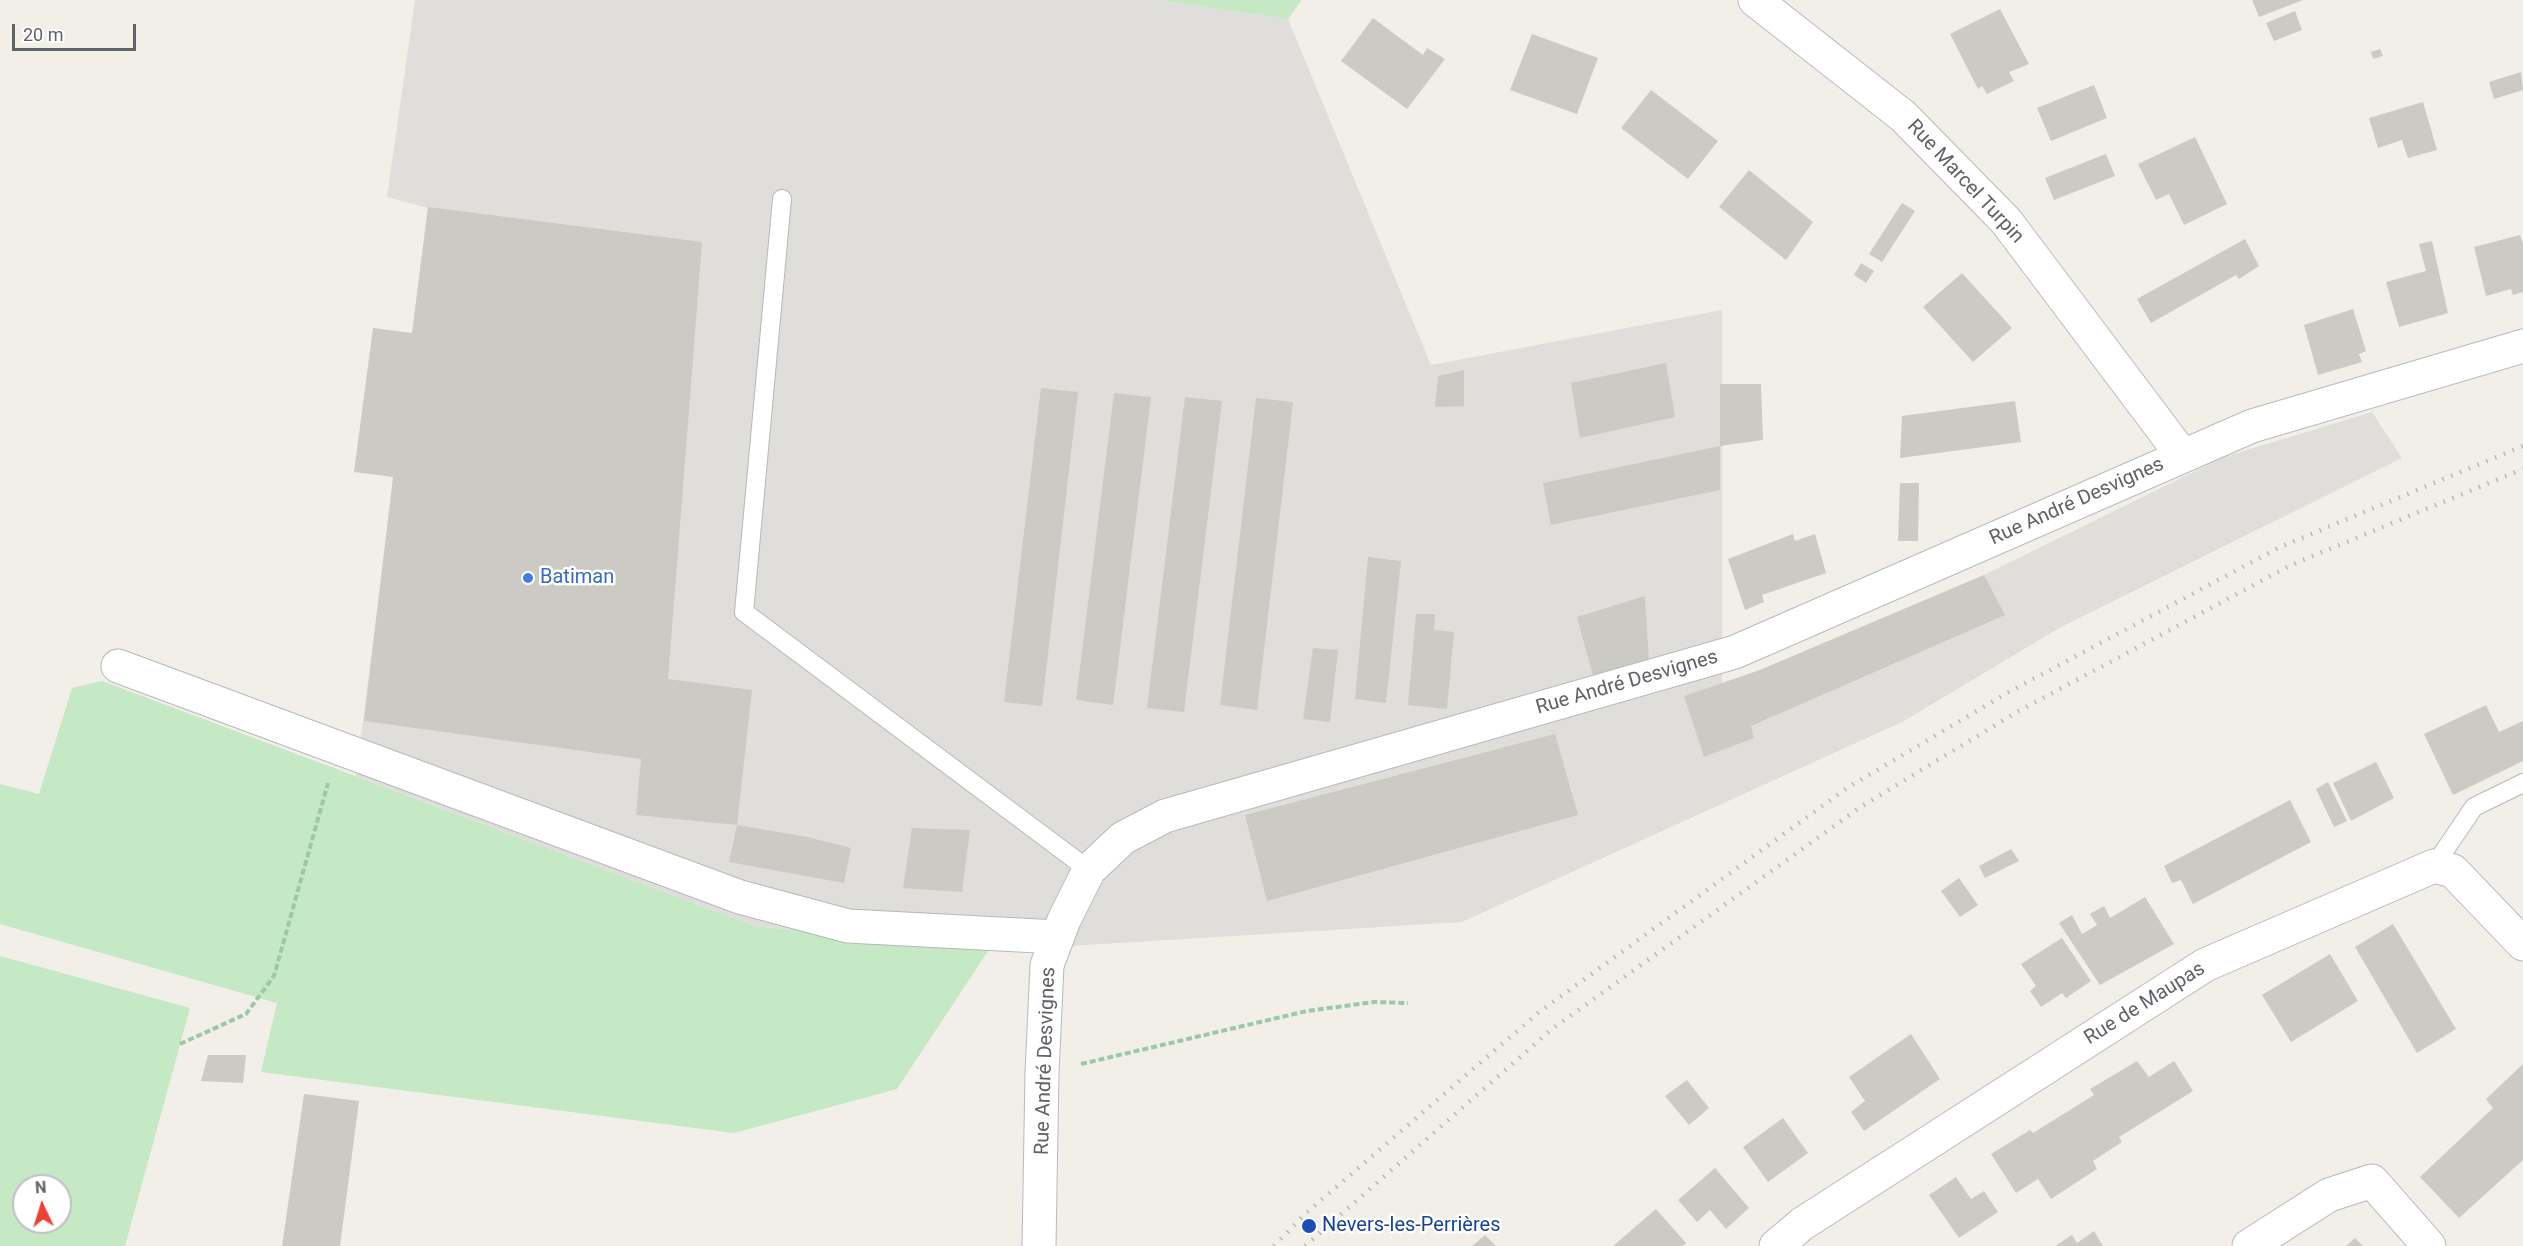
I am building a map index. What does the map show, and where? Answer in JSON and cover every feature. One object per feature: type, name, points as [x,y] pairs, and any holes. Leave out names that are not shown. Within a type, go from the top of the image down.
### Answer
[{"type":"street","name":"Rue Marcel Turpin","points":[[1755,0],[1904,116],[2006,221],[2182,455]]},
{"type":"street","name":"Rue André Desvignes","points":[[1039,1246],[1042,1073],[1047,965],[1089,870],[1123,838],[1165,816],[1735,652],[2252,426],[2523,346]]},
{"type":"street","points":[[118,666],[740,897],[848,926],[1057,938]]},
{"type":"street","points":[[2434,866],[2453,871],[2523,944]]},
{"type":"street","name":"Rue de Maupas","points":[[1776,1246],[1802,1224],[2205,965],[2434,866]]},
{"type":"street","points":[[2249,1246],[2329,1195],[2372,1182],[2429,1246]]},
{"type":"lane","points":[[782,199],[744,612],[1089,870]]},
{"type":"lane","points":[[2434,866],[2474,807],[2523,783]]},
{"type":"path","points":[[180,1044],[246,1014],[274,976],[338,748]]},
{"type":"path","points":[[1042,1073],[1307,1011],[1374,1002],[1408,1003]]},
{"type":"shaded area","points":[[415,0],[1158,0],[1288,19],[1431,365],[1722,310],[1722,683],[1760,670],[1984,575],[2224,457],[2372,412],[2402,458],[2061,627],[1902,722],[1462,922],[988,951],[755,926],[356,776],[428,208],[387,197]]},
{"type":"green space","points":[[1158,0],[1302,0],[1288,19]]},
{"type":"green space","points":[[102,681],[755,926],[988,951],[897,1089],[734,1133],[261,1072],[277,1003],[0,924],[0,784],[39,794],[72,688]]},
{"type":"green space","points":[[0,956],[190,1008],[125,1246],[0,1246]]},
{"type":"building","points":[[2252,0],[2303,0],[2259,17]]},
{"type":"building","points":[[2000,9],[2029,64],[2009,72],[2014,81],[1987,94],[1982,86],[1978,89],[1950,34]]},
{"type":"building","points":[[2295,11],[2302,30],[2274,41],[2266,23]]},
{"type":"building","points":[[1373,18],[1423,55],[1427,48],[1445,59],[1407,109],[1341,61]]},
{"type":"building","points":[[1532,34],[1598,58],[1577,114],[1510,90]]},
{"type":"building","points":[[2380,49],[2383,56],[2373,59],[2371,52]]},
{"type":"building","points":[[2521,72],[2523,90],[2494,99],[2489,82]]},
{"type":"building","points":[[2094,85],[2107,118],[2051,141],[2037,108]]},
{"type":"building","points":[[1651,90],[1718,141],[1688,179],[1621,128]]},
{"type":"building","points":[[2423,102],[2437,150],[2408,158],[2402,140],[2378,148],[2369,118]]},
{"type":"building","points":[[2195,137],[2227,204],[2184,225],[2169,194],[2156,200],[2138,164]]},
{"type":"building","points":[[2106,154],[2115,176],[2054,200],[2045,178]]},
{"type":"building","points":[[1749,170],[1813,222],[1786,260],[1719,207]]},
{"type":"building","points":[[1902,203],[1915,211],[1882,262],[1869,254]]},
{"type":"building","name":"Batiman","points":[[428,207],[702,242],[668,679],[752,690],[737,825],[636,815],[641,759],[364,721],[393,477],[354,472],[373,328],[412,333]]},
{"type":"building","points":[[2520,235],[2523,243],[2523,292],[2513,295],[2511,289],[2486,296],[2474,247]]},
{"type":"building","points":[[2245,239],[2259,266],[2239,279],[2236,275],[2151,323],[2137,299]]},
{"type":"building","points":[[2432,241],[2448,313],[2399,327],[2386,282],[2426,271],[2419,244]]},
{"type":"building","points":[[1861,263],[1874,271],[1866,283],[1854,275]]},
{"type":"building","points":[[1962,273],[2012,328],[1973,362],[1923,307]]},
{"type":"building","points":[[2353,309],[2366,351],[2359,354],[2362,362],[2318,375],[2304,325]]},
{"type":"building","points":[[1666,363],[1675,417],[1580,438],[1571,383]]},
{"type":"building","points":[[1464,370],[1464,406],[1435,407],[1438,376]]},
{"type":"building","points":[[1720,384],[1761,384],[1763,440],[1720,446]]},
{"type":"building","points":[[1041,388],[1078,392],[1042,706],[1004,702]]},
{"type":"building","points":[[1114,393],[1151,397],[1113,705],[1076,700]]},
{"type":"building","points":[[1185,397],[1222,401],[1184,712],[1147,708]]},
{"type":"building","points":[[1256,398],[1293,402],[1257,710],[1220,705]]},
{"type":"building","points":[[2015,401],[2021,442],[1900,458],[1902,416]]},
{"type":"building","points":[[1720,446],[1720,490],[1551,525],[1543,483]]},
{"type":"building","points":[[1900,483],[1919,483],[1918,541],[1898,541]]},
{"type":"building","points":[[1793,534],[1795,541],[1815,534],[1826,573],[1762,595],[1764,602],[1745,610],[1728,559]]},
{"type":"building","points":[[1368,557],[1401,561],[1386,703],[1355,699]]},
{"type":"building","points":[[1984,575],[2005,615],[1751,726],[1754,738],[1704,757],[1684,696],[1760,670]]},
{"type":"building","points":[[1645,596],[1649,661],[1593,676],[1577,617]]},
{"type":"building","points":[[1416,614],[1435,614],[1434,630],[1454,632],[1447,709],[1408,705]]},
{"type":"building","points":[[1313,648],[1338,650],[1330,722],[1303,719]]},
{"type":"building","points":[[2486,705],[2499,732],[2523,721],[2523,761],[2453,795],[2424,734]]},
{"type":"building","points":[[1555,734],[1578,815],[1267,901],[1245,815]]},
{"type":"building","points":[[2376,762],[2394,798],[2351,821],[2333,783]]},
{"type":"building","points":[[2328,782],[2347,821],[2334,827],[2316,789]]},
{"type":"building","points":[[2290,800],[2311,842],[2193,904],[2181,880],[2172,883],[2164,866]]},
{"type":"building","points":[[737,825],[807,837],[851,848],[844,883],[729,862]]},
{"type":"building","points":[[912,828],[970,830],[962,892],[903,888]]},
{"type":"building","points":[[2011,849],[2019,861],[1985,878],[1979,866]]},
{"type":"building","points":[[1959,878],[1978,905],[1960,917],[1941,891]]},
{"type":"building","points":[[2145,897],[2174,944],[2100,985],[2059,923],[2072,915],[2082,934],[2097,925],[2090,914],[2104,906],[2110,918]]},
{"type":"building","points":[[2393,924],[2456,1029],[2417,1053],[2355,947]]},
{"type":"building","points":[[2062,938],[2091,981],[2066,998],[2062,993],[2041,1007],[2030,991],[2036,986],[2021,964]]},
{"type":"building","points":[[2330,954],[2358,1001],[2291,1042],[2262,995]]},
{"type":"building","points":[[1911,1034],[1940,1079],[1864,1131],[1851,1112],[1865,1101],[1849,1077]]},
{"type":"building","points":[[208,1055],[246,1055],[243,1083],[201,1081]]},
{"type":"building","points":[[2137,1061],[2149,1077],[2174,1061],[2193,1091],[2119,1137],[2122,1142],[2093,1161],[2097,1169],[2051,1199],[2038,1179],[2016,1193],[1991,1154],[2030,1130],[2033,1133],[2094,1095],[2090,1089]]},
{"type":"building","points":[[2523,1064],[2523,1160],[2459,1218],[2420,1177],[2493,1108],[2486,1099]]},
{"type":"building","points":[[1687,1080],[1709,1108],[1689,1125],[1665,1096]]},
{"type":"building","points":[[304,1094],[359,1101],[340,1246],[282,1246]]},
{"type":"building","points":[[1783,1118],[1808,1153],[1768,1182],[1743,1147]]},
{"type":"building","points":[[1715,1168],[1749,1208],[1726,1229],[1710,1210],[1697,1222],[1678,1200]]},
{"type":"building","points":[[1956,1177],[1971,1199],[1984,1191],[1998,1212],[1959,1238],[1929,1195]]},
{"type":"building","points":[[1656,1209],[1686,1243],[1683,1246],[1613,1246]]},
{"type":"building","points":[[2094,1231],[2103,1246],[2055,1246],[2072,1235],[2077,1243]]},
{"type":"building","points":[[1485,1235],[1496,1246],[1472,1246]]},
{"type":"building","points":[[2355,1238],[2363,1246],[2346,1246]]},
{"type":"railway","points":[[1274,1246],[1305,1214],[1538,1013],[1847,788],[2007,693],[2280,547],[2523,446]]},
{"type":"railway","points":[[1305,1246],[1552,1029],[1862,806],[2017,712],[2291,565],[2523,469]]},
{"type":"place","name":"Batiman","points":[[528,578]]},
{"type":"place","name":"Nevers-les-Perrières","points":[[1309,1226]]}]
